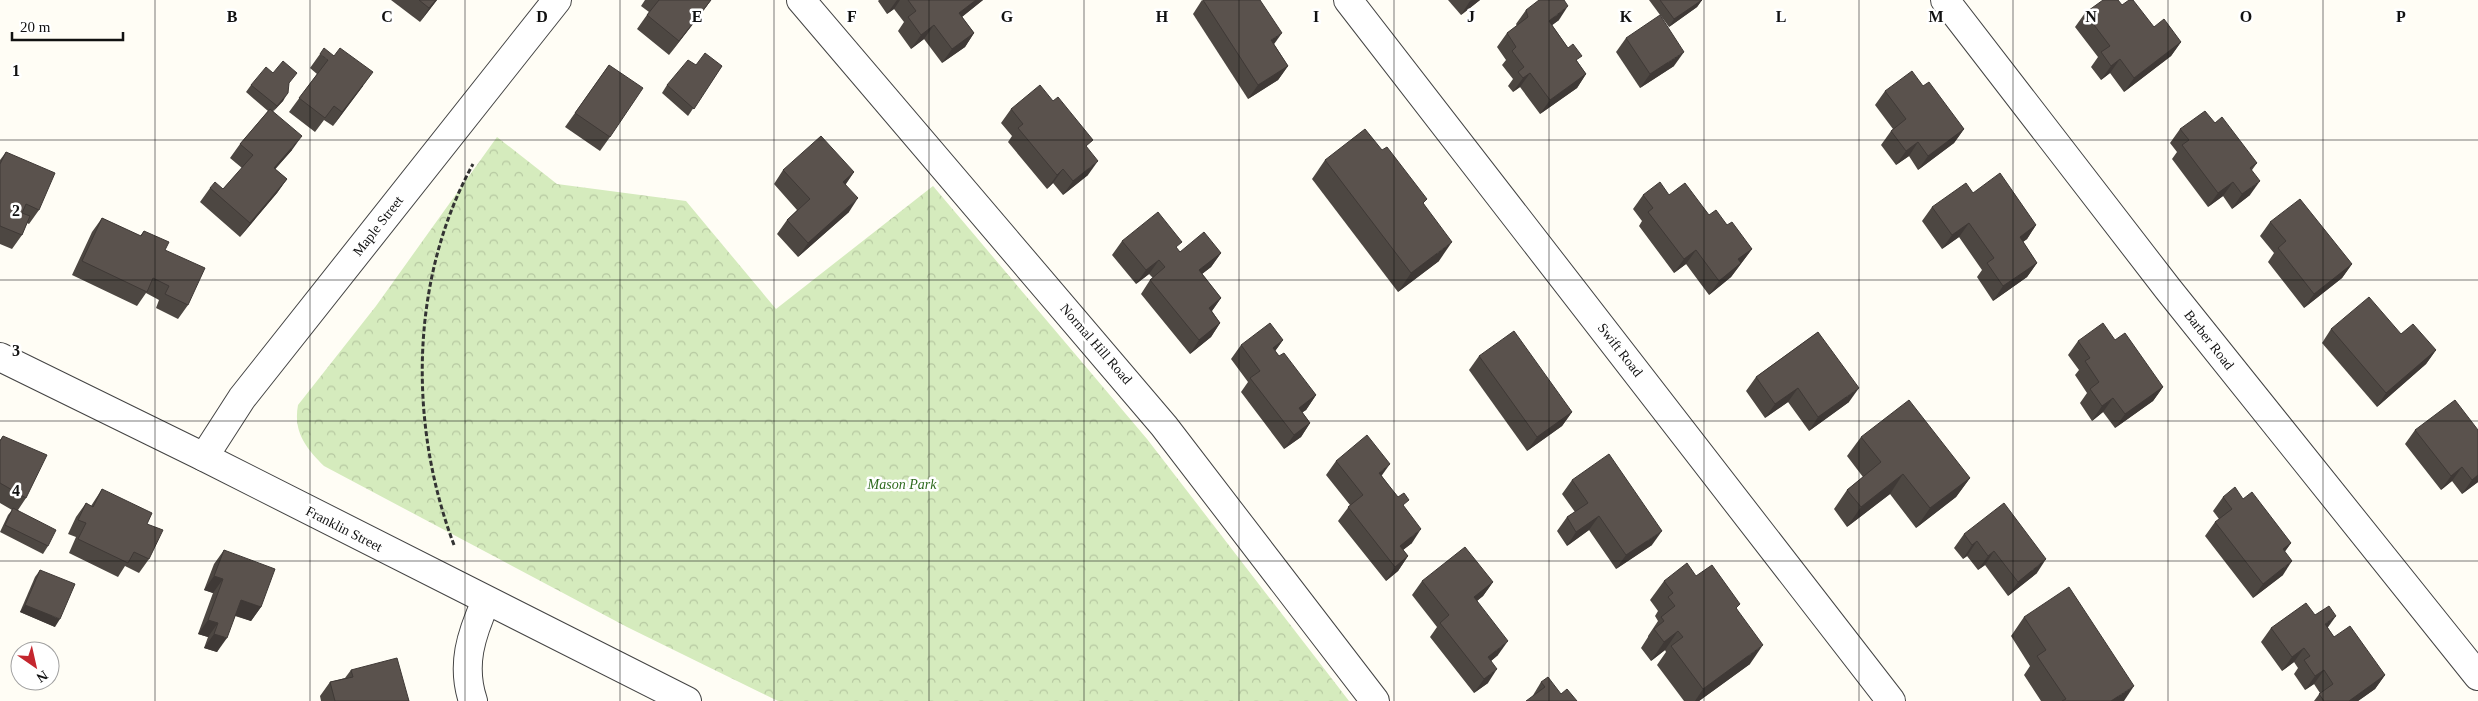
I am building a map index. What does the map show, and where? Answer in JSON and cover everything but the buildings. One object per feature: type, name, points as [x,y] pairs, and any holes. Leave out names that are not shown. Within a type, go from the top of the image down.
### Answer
[{"type":"street","name":"Maple Street","points":[[204,457],[242,398],[557,0]]},
{"type":"street","name":"Normal Hill Road","points":[[801,0],[1164,426],[1376,701]]},
{"type":"street","name":"Swift Road","points":[[1348,0],[1892,701]]},
{"type":"street","name":"Barber Road","points":[[1945,0],[2168,289],[2478,676]]},
{"type":"street","name":"Franklin Street","points":[[0,357],[204,457],[486,602],[687,701]]},
{"type":"street","points":[[473,701],[467,684],[466,656],[474,628],[486,602]]},
{"type":"path","points":[[454,546],[442,514],[427,442],[422,388],[423,352],[428,296],[438,249],[454,203],[475,160]]},
{"type":"green space","name":"Mason Park","points":[[497,137],[557,184],[686,201],[776,309],[933,186],[1147,439],[1349,701],[778,701],[627,627],[324,466],[302,439],[297,423],[298,405],[376,306]]}]
